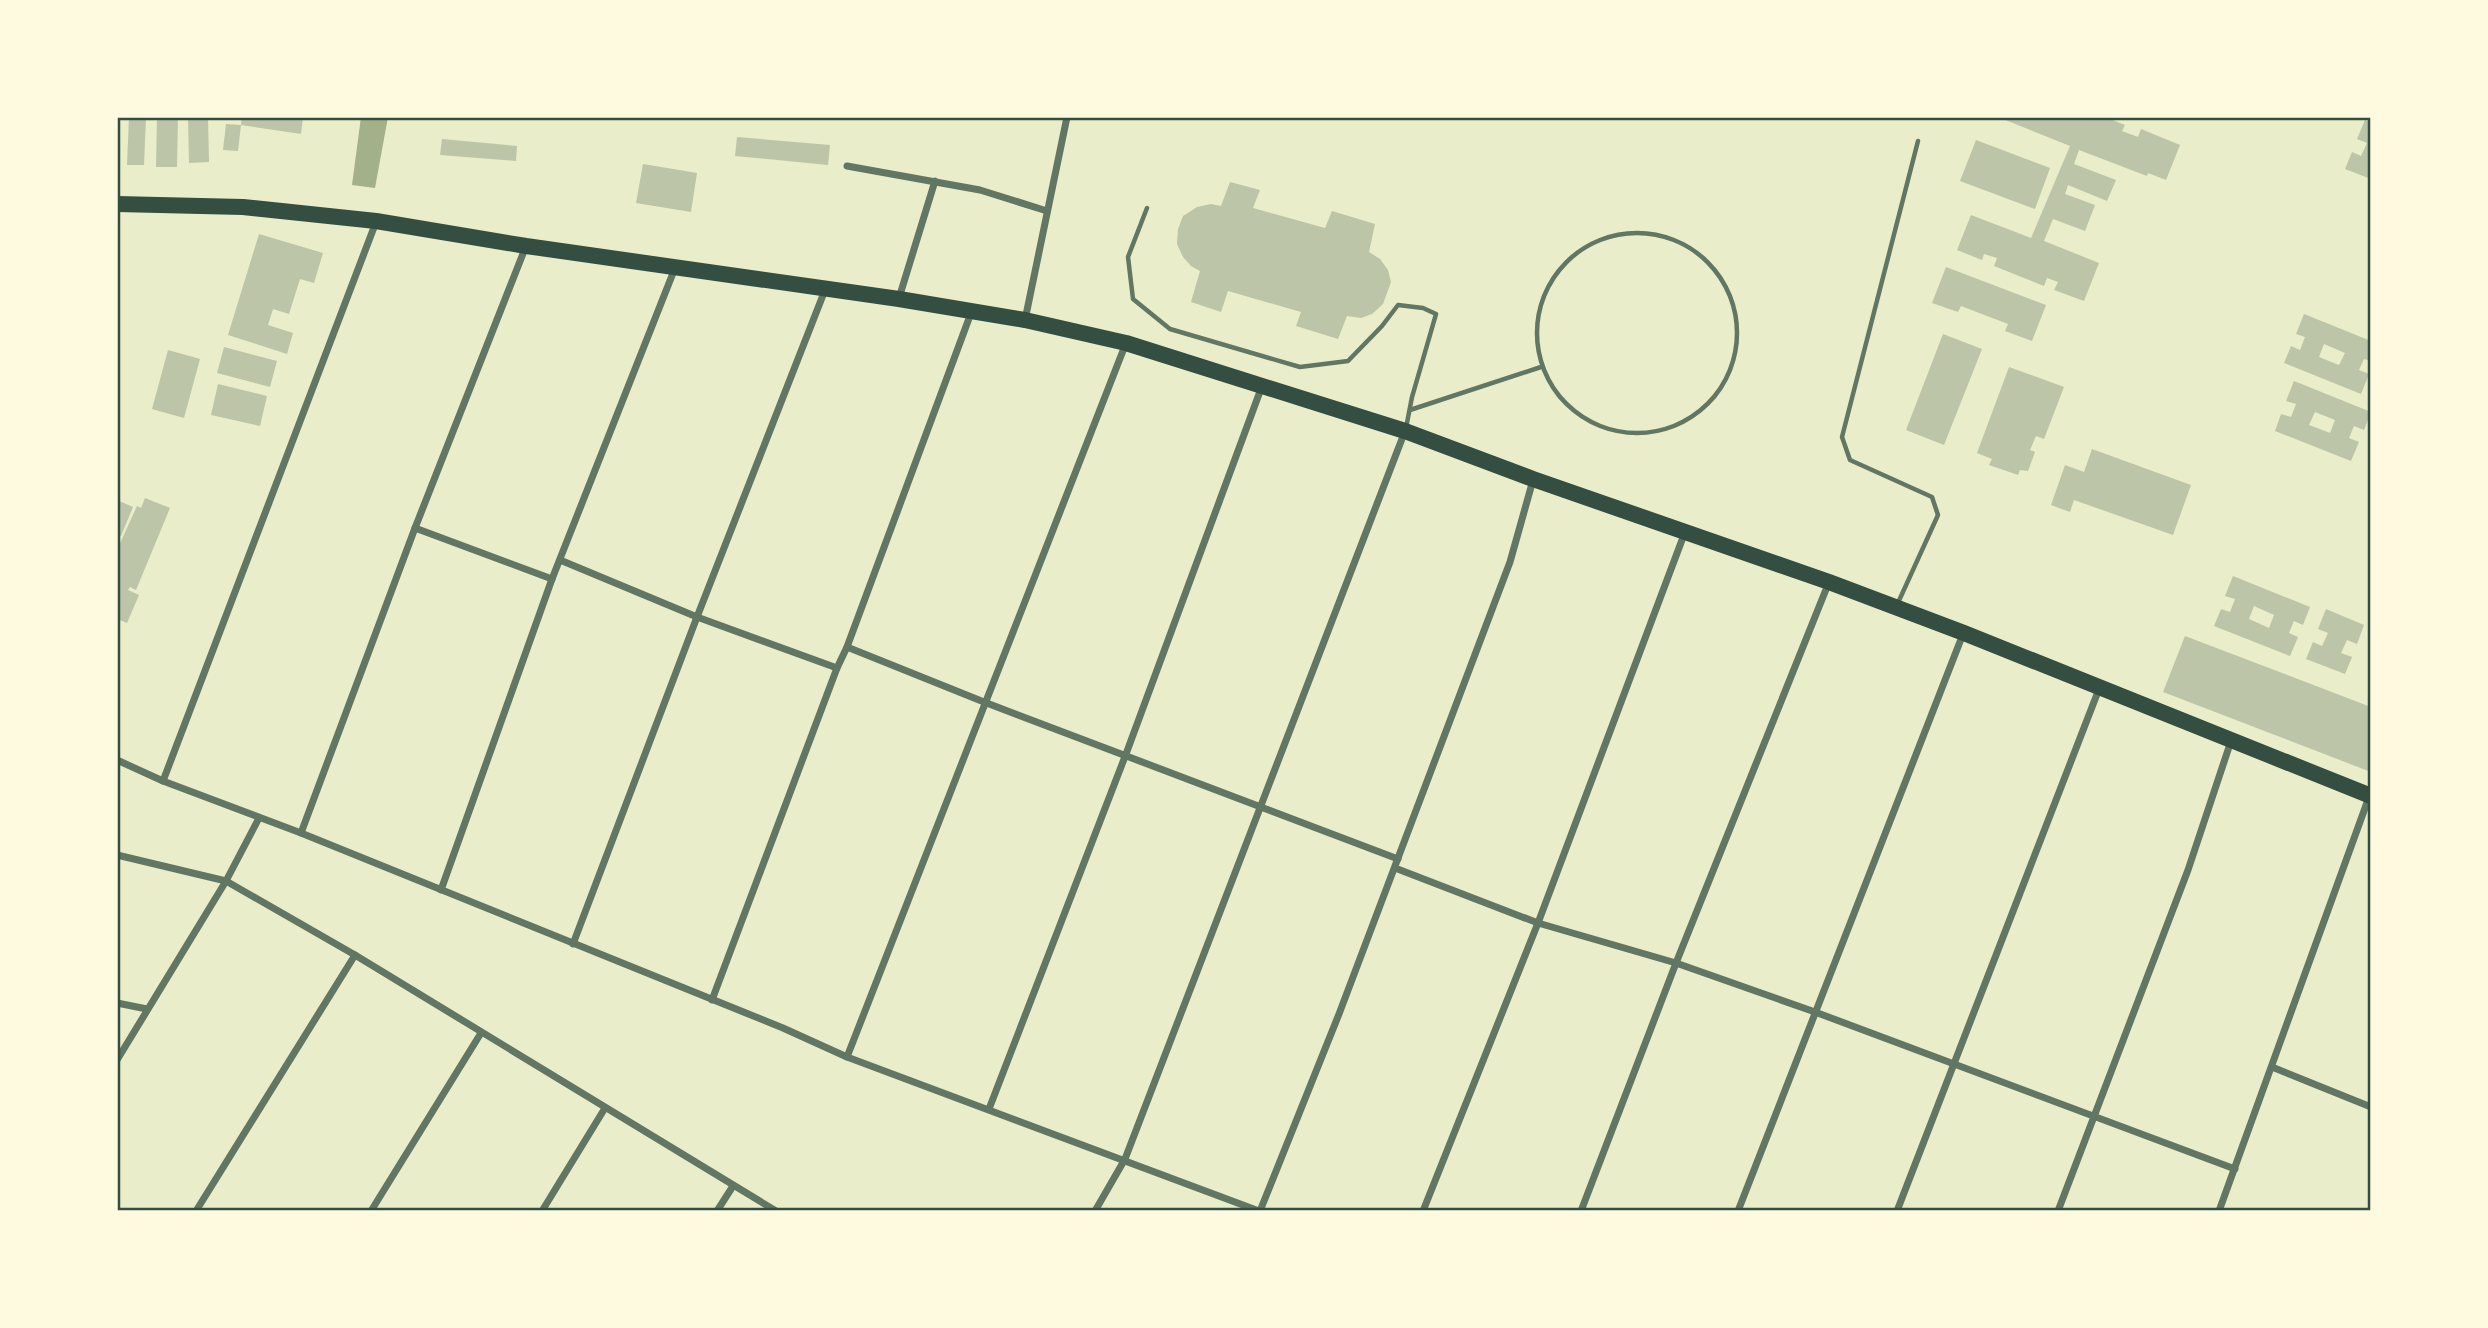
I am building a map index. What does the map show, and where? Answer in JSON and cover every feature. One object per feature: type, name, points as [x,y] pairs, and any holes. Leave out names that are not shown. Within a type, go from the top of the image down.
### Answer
[{"type":"main road","points":[[117,204],[243,207],[376,221],[526,246],[899,299],[1025,320],[1126,343],[1405,431],[1533,479],[1829,582],[1964,633],[2370,796]]},
{"type":"street","points":[[1025,320],[1067,117]]},
{"type":"street","points":[[847,166],[979,190],[1047,211]]},
{"type":"street","points":[[899,299],[935,181]]},
{"type":"street","points":[[163,781],[376,221]]},
{"type":"street","points":[[301,833],[415,528],[526,246]]},
{"type":"street","points":[[441,890],[552,579],[676,267]]},
{"type":"street","points":[[573,944],[696,617],[825,289]]},
{"type":"street","points":[[712,1000],[971,312]]},
{"type":"street","points":[[847,1056],[1126,343]]},
{"type":"street","points":[[989,1109],[1126,754],[1262,386]]},
{"type":"street","points":[[1095,1211],[1125,1160],[1405,431]]},
{"type":"street","points":[[117,760],[163,781],[301,833],[847,1056],[1259,1211],[1395,867],[1510,562],[1533,479]]},
{"type":"street","points":[[415,528],[552,579]]},
{"type":"street","points":[[1423,1211],[1538,923],[1685,530]]},
{"type":"street","points":[[560,560],[696,617],[837,668]]},
{"type":"street","points":[[1581,1211],[1676,962],[1829,582]]},
{"type":"street","points":[[1738,1211],[1964,633]]},
{"type":"street","points":[[847,647],[984,702],[1398,859]]},
{"type":"street","points":[[1897,1211],[2099,688]]},
{"type":"street","points":[[2058,1211],[2188,870],[2231,741]]},
{"type":"street","points":[[2219,1211],[2370,796]]},
{"type":"street","points":[[117,1060],[226,881],[259,818]]},
{"type":"street","points":[[117,855],[226,881],[355,955],[776,1211]]},
{"type":"street","points":[[1395,867],[1538,923],[1676,962],[2235,1169]]},
{"type":"street","points":[[196,1211],[355,955]]},
{"type":"street","points":[[117,1003],[147,1009]]},
{"type":"street","points":[[371,1211],[481,1033]]},
{"type":"street","points":[[2272,1067],[2371,1107]]},
{"type":"street","points":[[542,1211],[605,1108]]},
{"type":"street","points":[[718,1211],[733,1186]]},
{"type":"lane","points":[[1896,607],[1938,515],[1933,497],[1850,460],[1842,437],[1918,141]]},
{"type":"lane","points":[[1147,208],[1128,257],[1133,299],[1170,329],[1300,367],[1348,360],[1382,326],[1398,305],[1423,308],[1436,314],[1405,431]]},
{"type":"lane","points":[[1648,233],[1680,242],[1708,262],[1727,289],[1737,320],[1736,353],[1724,383],[1703,409],[1676,426],[1644,434],[1611,431],[1581,418],[1557,395],[1541,367],[1535,334],[1541,300],[1558,271],[1582,248],[1614,235],[1648,233]]},
{"type":"lane","points":[[1409,410],[1541,367]]},
{"type":"shaded area","points":[[361,117],[388,117],[375,188],[352,185]]},
{"type":"building","points":[[129,117],[146,117],[144,165],[127,165]]},
{"type":"building","points":[[157,117],[178,117],[177,167],[156,167]]},
{"type":"building","points":[[188,117],[208,117],[209,162],[189,163]]},
{"type":"building","points":[[242,117],[303,117],[301,134],[241,125]]},
{"type":"building","points":[[1998,117],[2105,117],[2125,125],[2122,131],[2138,137],[2141,129],[2180,145],[2166,180],[2148,173],[2147,176],[2079,150],[2074,164],[2116,180],[2107,201],[2068,185],[2065,194],[2095,205],[2085,231],[2053,219],[2044,241],[2099,263],[2084,301],[2054,290],[2058,282],[2047,278],[2044,286],[1994,266],[1997,258],[1984,254],[1982,260],[1957,250],[1971,215],[2031,238],[2070,146]]},
{"type":"building","points":[[2365,120],[2371,122],[2371,179],[2345,169],[2352,152],[2361,156],[2367,143],[2357,139]]},
{"type":"building","points":[[226,124],[241,125],[238,151],[223,150]]},
{"type":"building","points":[[737,137],[830,145],[828,165],[735,156]]},
{"type":"building","points":[[442,139],[517,146],[516,161],[440,155]]},
{"type":"building","points":[[1976,140],[2050,168],[2035,209],[1960,181]]},
{"type":"building","points":[[643,164],[697,173],[691,212],[636,203]]},
{"type":"building","points":[[1230,182],[1260,190],[1253,208],[1325,228],[1332,211],[1375,224],[1369,252],[1380,259],[1388,270],[1391,282],[1383,304],[1372,314],[1361,318],[1347,316],[1338,339],[1296,326],[1301,312],[1228,291],[1221,312],[1191,302],[1200,271],[1183,257],[1177,244],[1178,229],[1183,216],[1197,207],[1211,204],[1221,206]]},
{"type":"building","points":[[259,234],[323,253],[314,283],[300,279],[289,314],[273,309],[268,325],[293,333],[287,354],[228,335]]},
{"type":"building","points":[[1946,267],[2046,305],[2032,341],[2005,331],[2008,324],[1961,306],[1958,312],[1932,303]]},
{"type":"building","points":[[2304,314],[2371,341],[2371,361],[2364,359],[2359,370],[2369,374],[2361,394],[2284,363],[2291,346],[2300,350],[2305,337],[2296,334]],"holes":[[[2324,344],[2345,353],[2339,365],[2319,357]]]},
{"type":"building","points":[[1943,334],[1982,349],[1944,445],[1906,430]]},
{"type":"building","points":[[224,347],[277,361],[270,387],[217,373]]},
{"type":"building","points":[[168,350],[200,359],[184,418],[152,409]]},
{"type":"building","points":[[2009,367],[2064,387],[2044,439],[2036,436],[2030,450],[2035,452],[2028,471],[2020,470],[2018,475],[1989,465],[1992,459],[1977,453]]},
{"type":"building","points":[[2294,381],[2371,412],[2364,430],[2354,426],[2349,438],[2359,442],[2351,461],[2275,431],[2281,414],[2291,417],[2296,404],[2286,401]],"holes":[[[2315,412],[2335,420],[2330,433],[2309,425]]]},
{"type":"building","points":[[218,384],[267,396],[260,426],[211,415]]},
{"type":"building","points":[[2092,449],[2191,485],[2173,535],[2074,500],[2070,512],[2051,505],[2065,465],[2084,472]]},
{"type":"building","points":[[145,498],[170,508],[136,590],[130,587],[128,590],[139,595],[127,623],[117,619],[117,550],[137,506],[141,508]]},
{"type":"building","points":[[117,500],[133,507],[121,536],[117,535]]},
{"type":"building","points":[[2233,576],[2310,607],[2303,625],[2294,621],[2289,633],[2298,637],[2290,656],[2214,626],[2221,609],[2230,612],[2235,599],[2225,596]],"holes":[[[2254,606],[2274,615],[2269,628],[2249,619]]]},
{"type":"building","points":[[2326,609],[2364,625],[2357,644],[2347,640],[2341,653],[2352,657],[2345,674],[2306,659],[2313,642],[2322,646],[2328,633],[2318,629]]},
{"type":"building","points":[[2185,636],[2371,707],[2371,772],[2163,692]]}]
